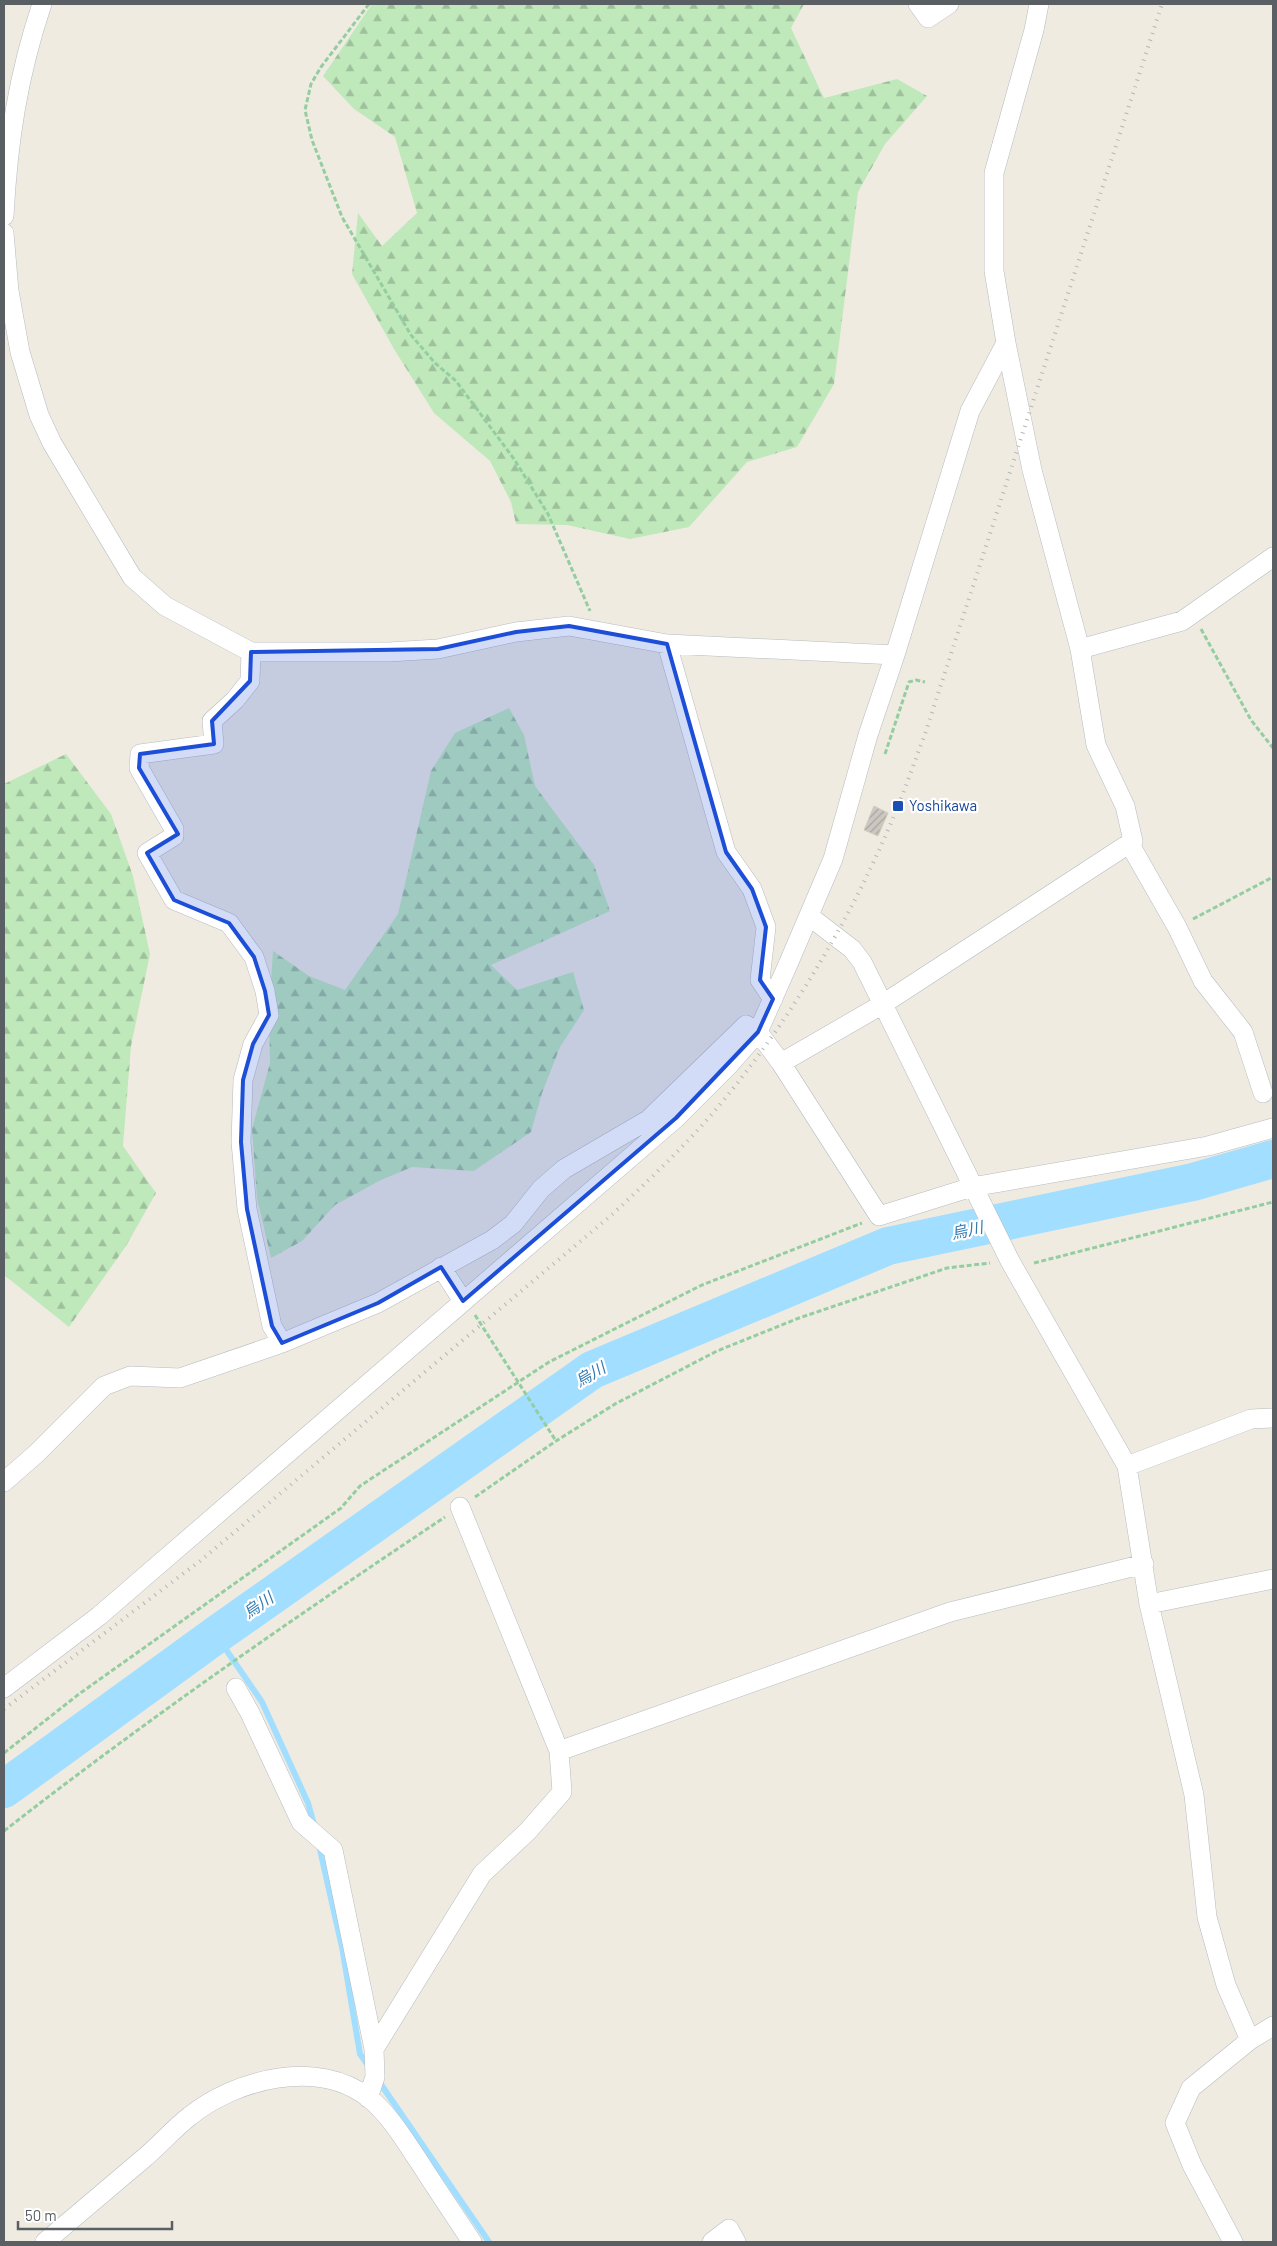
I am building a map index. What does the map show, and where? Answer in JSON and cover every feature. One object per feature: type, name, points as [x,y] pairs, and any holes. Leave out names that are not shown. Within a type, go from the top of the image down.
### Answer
[{"type":"street","points":[[4,216],[7,156],[16,98],[42,4]]},
{"type":"street","points":[[918,4],[928,18],[949,4]]},
{"type":"street","points":[[781,1064],[883,1004],[1134,841],[1125,806],[1096,745],[1080,649],[1032,470],[1006,343],[994,271],[994,173],[1034,30],[1039,4]]},
{"type":"street","points":[[4,233],[9,291],[20,352],[39,415],[52,443],[132,577],[165,606],[251,652],[389,652],[428,650],[516,632],[568,626],[666,644],[895,655]]},
{"type":"street","points":[[4,1688],[99,1616],[676,1118],[729,1066],[758,1032],[833,859],[868,735],[895,655],[970,410],[1006,343]]},
{"type":"street","points":[[1080,649],[1182,621],[1273,557]]},
{"type":"street","points":[[666,644],[726,852],[752,889],[766,927],[760,980],[773,999]]},
{"type":"street","points":[[251,652],[250,681],[235,700],[212,721],[214,744],[140,754],[140,768],[174,829],[174,836],[147,853],[174,900],[229,923],[254,957],[265,991],[269,1016],[253,1044],[243,1080],[241,1142],[248,1209],[262,1283],[272,1326],[282,1343]]},
{"type":"street","points":[[1129,843],[1177,928],[1203,981],[1243,1032],[1264,1093]]},
{"type":"street","points":[[809,916],[852,950],[862,962],[1008,1258],[1127,1466],[1150,1604],[1194,1795],[1207,1917],[1226,1985],[1250,2040]]},
{"type":"street","points":[[4,1482],[37,1453],[104,1386],[130,1376],[180,1378],[282,1343],[378,1302],[492,1240],[512,1224],[541,1189],[564,1169],[648,1120],[746,1025],[758,1032],[781,1064],[879,1216],[974,1191],[1208,1146],[1273,1128]]},
{"type":"street","points":[[441,1267],[463,1301]]},
{"type":"street","points":[[1127,1466],[1251,1419],[1273,1418]]},
{"type":"street","points":[[374,2049],[482,1874],[528,1831],[562,1792],[559,1751],[460,1507]]},
{"type":"street","points":[[559,1751],[950,1612],[1144,1564]]},
{"type":"street","points":[[1150,1604],[1273,1579]]},
{"type":"street","points":[[236,1688],[250,1713],[301,1822],[333,1850],[374,2049],[374,2077],[368,2098]]},
{"type":"street","points":[[1233,2242],[1192,2165],[1175,2123],[1191,2088],[1250,2040],[1273,2026]]},
{"type":"street","points":[[44,2242],[154,2150],[189,2116],[231,2090],[276,2078],[302,2077],[335,2081],[368,2098],[402,2135],[472,2242]]},
{"type":"street","points":[[712,2242],[729,2229],[736,2242]]},
{"type":"path","points":[[369,4],[321,67],[311,84],[305,110],[312,140],[342,216],[411,335],[435,362],[456,381],[478,408],[514,459],[548,514],[598,630]]},
{"type":"path","points":[[1193,614],[1251,720],[1273,748]]},
{"type":"path","points":[[1177,928],[1273,877]]},
{"type":"path","points":[[4,1831],[54,1792],[262,1642],[556,1441],[615,1404],[717,1351],[799,1318],[946,1268],[1008,1258],[1038,1264],[1273,1202]]},
{"type":"path","points":[[4,1753],[79,1694],[341,1508],[360,1486],[549,1362],[702,1285],[879,1216]]},
{"type":"path","points":[[463,1301],[472,1310],[556,1441]]},
{"type":"highlighted area","points":[[569,626],[667,644],[726,852],[752,889],[766,927],[760,980],[773,999],[758,1032],[676,1118],[463,1301],[441,1267],[378,1303],[282,1343],[272,1326],[247,1209],[241,1142],[243,1080],[253,1044],[269,1015],[265,991],[254,957],[229,923],[174,900],[147,853],[178,834],[139,768],[140,754],[214,744],[212,721],[250,681],[251,652],[438,649],[516,632]]},
{"type":"green space","points":[[372,4],[804,4],[791,28],[824,98],[897,79],[927,96],[885,144],[858,192],[834,384],[797,447],[747,462],[689,527],[630,539],[567,525],[516,524],[511,502],[490,461],[434,413],[394,349],[352,274],[358,213],[382,246],[417,213],[395,137],[354,109],[323,76]]},
{"type":"green space","points":[[509,708],[524,735],[535,786],[594,865],[610,911],[491,965],[517,990],[573,972],[584,1010],[560,1047],[542,1093],[531,1132],[474,1171],[412,1167],[381,1180],[335,1205],[302,1241],[271,1258],[257,1198],[252,1129],[270,1063],[269,1015],[273,951],[309,976],[345,990],[398,914],[431,771],[455,733]]},
{"type":"green space","points":[[66,754],[111,814],[133,876],[150,954],[131,1046],[123,1146],[156,1193],[126,1246],[69,1327],[4,1275],[4,784]]},
{"type":"building","points":[[874,806],[888,813],[878,836],[864,830]]},
{"type":"waterway","name":"烏川","points":[[4,1789],[216,1635],[592,1370],[888,1246],[1193,1182],[1273,1159]]},
{"type":"waterway","points":[[216,1635],[262,1702],[308,1803],[315,1828]]},
{"type":"waterway","points":[[319,1845],[342,1947],[360,2054],[370,2068]]},
{"type":"waterway","points":[[378,2080],[489,2242]]},
{"type":"railway","points":[[4,1709],[200,1561],[614,1213],[706,1121],[768,1043],[813,975],[853,903],[888,830],[912,770],[1162,4]]},
{"type":"place","name":"Yoshikawa","points":[[898,806]]}]
